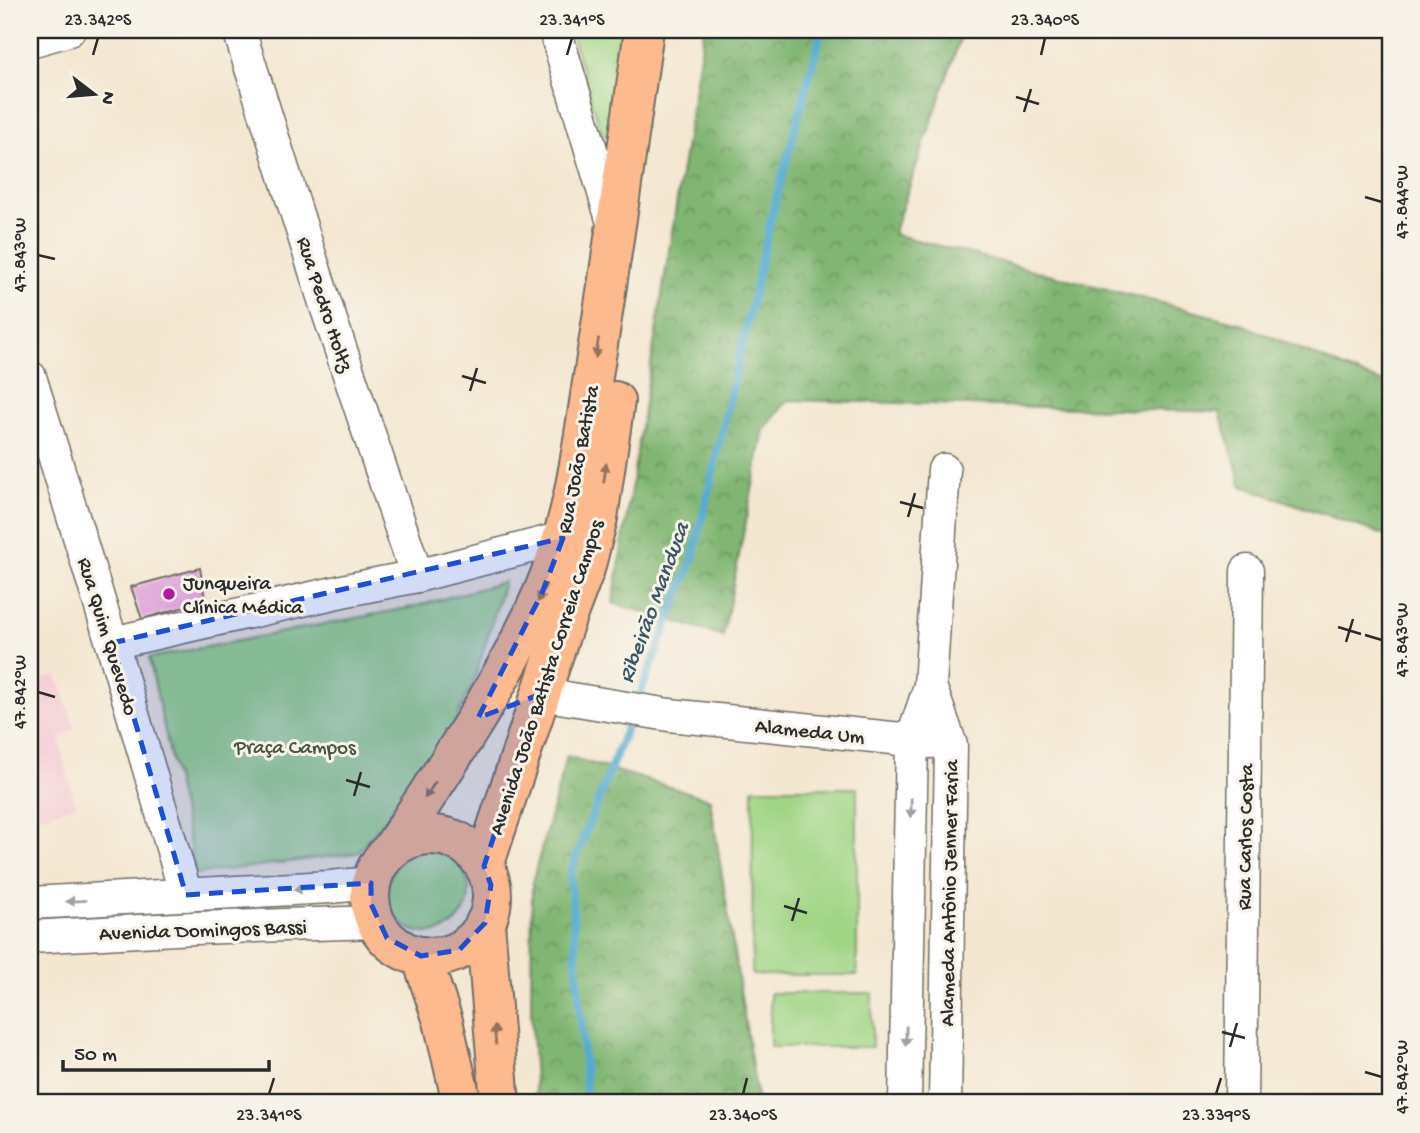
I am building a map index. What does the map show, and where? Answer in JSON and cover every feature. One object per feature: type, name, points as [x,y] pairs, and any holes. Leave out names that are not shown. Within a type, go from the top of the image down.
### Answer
[{"type":"main road","name":"Rua João Batista","points":[[393,847],[475,719],[542,593],[563,538],[576,481],[616,232],[644,30]]},
{"type":"main road","name":"Avenida João Batista Correia Campos","points":[[484,866],[585,569],[598,519],[668,30]]},
{"type":"main road","points":[[475,719],[541,694]]},
{"type":"main road","points":[[433,834],[453,838],[471,849],[484,866],[491,886],[491,905],[485,923],[474,939],[458,950],[440,956],[421,956],[403,950],[387,938],[376,922],[371,904],[371,883],[379,863],[393,847],[412,837],[433,834]]},
{"type":"main road","points":[[485,923],[500,1103]]},
{"type":"main road","points":[[421,956],[443,1021],[462,1103]]},
{"type":"street","points":[[30,41],[69,30]]},
{"type":"street","name":"Rua Pedro Holtz","points":[[239,30],[325,303],[417,576]]},
{"type":"street","points":[[555,30],[616,232]]},
{"type":"street","name":"Rua Quim Quevedo","points":[[30,377],[186,895]]},
{"type":"street","name":"Alameda Antônio Jenner Faria","points":[[905,1103],[912,740],[930,686],[944,470]]},
{"type":"street","points":[[112,643],[417,576],[563,538]]},
{"type":"street","name":"Rua Carlos Costa","points":[[1241,1103],[1247,571]]},
{"type":"street","name":"Alameda Antônio Jenner Faria","points":[[930,686],[951,745],[945,1103]]},
{"type":"street","name":"Alameda Um","points":[[541,694],[669,715],[951,745]]},
{"type":"street","name":"Avenida Domingos Bassi","points":[[30,903],[371,883]]},
{"type":"street","name":"Avenida Domingos Bassi","points":[[30,937],[376,922]]},
{"type":"highlighted area","points":[[563,538],[542,593],[478,718],[541,694],[484,866],[491,885],[485,923],[459,950],[421,956],[387,938],[371,904],[371,883],[186,895],[112,643]]},
{"type":"shaded area","points":[[30,642],[41,679],[57,675],[75,728],[59,739],[76,806],[30,819]]},
{"type":"green space","points":[[570,30],[632,30],[612,136],[602,135]]},
{"type":"green space","points":[[704,30],[963,30],[893,234],[1239,323],[1390,385],[1390,537],[1242,486],[1220,412],[788,400],[764,430],[723,636],[613,603]]},
{"type":"green space","name":"Praça Campos","points":[[504,582],[476,675],[441,753],[357,853],[196,874],[149,658],[413,607]]},
{"type":"green space","points":[[567,756],[710,799],[758,1103],[536,1103],[531,1011],[532,883]]},
{"type":"green space","points":[[753,788],[857,788],[857,975],[752,975]]},
{"type":"green space","points":[[428,851],[444,854],[457,863],[466,876],[469,892],[466,908],[457,921],[444,930],[428,933],[412,930],[399,921],[390,908],[387,892],[390,876],[399,863],[412,854]]},
{"type":"green space","points":[[770,993],[872,993],[872,1047],[770,1047]]},
{"type":"building","name":"Junqueira Clínica Médica","points":[[200,568],[205,601],[142,619],[131,587]]},
{"type":"waterway","name":"Ribeirão Manduca","points":[[636,704],[693,558],[773,210],[822,30]]},
{"type":"waterway","name":"Ribeirão Manduca","points":[[587,1103],[570,873],[631,716]]},
{"type":"place","name":"Junqueira Clínica Médica","points":[[169,594]]}]
